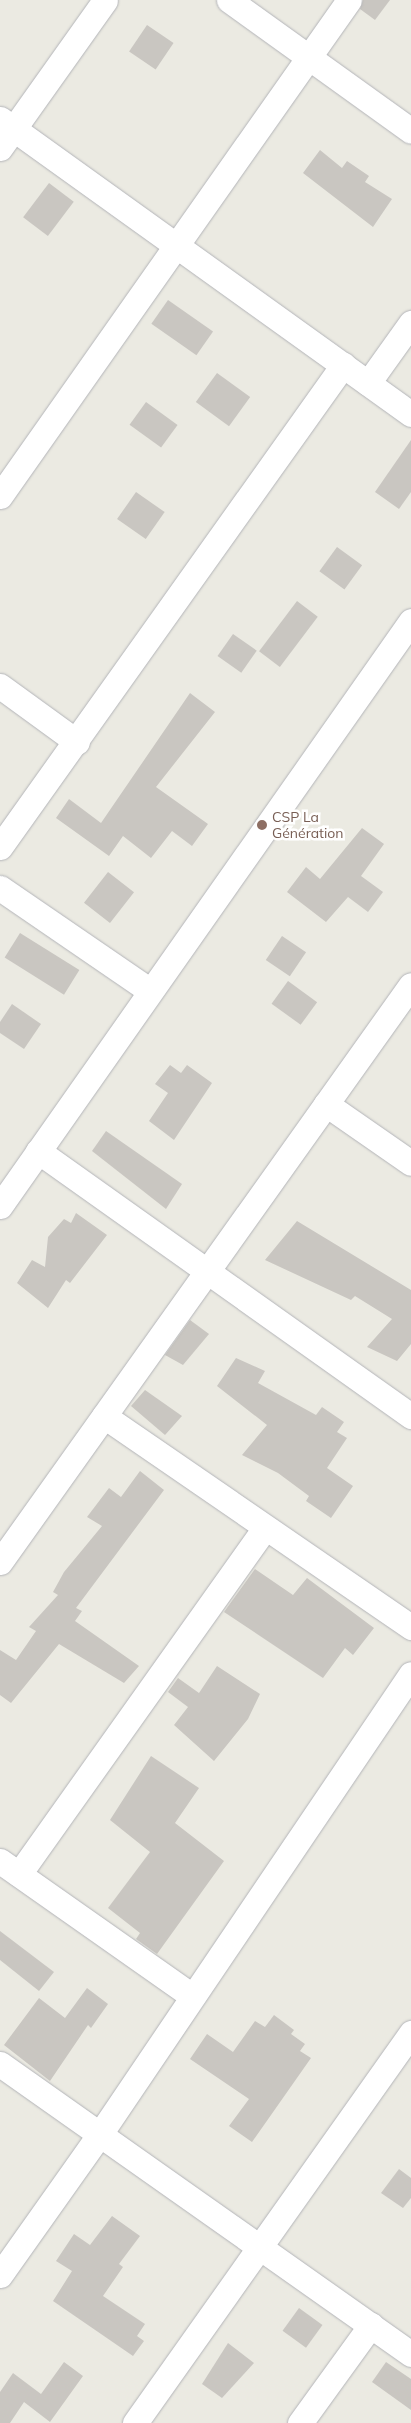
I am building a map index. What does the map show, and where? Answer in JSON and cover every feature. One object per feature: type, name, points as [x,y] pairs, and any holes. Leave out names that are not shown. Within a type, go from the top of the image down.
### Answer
[{"type":"street","points":[[106,0],[5,132],[175,246],[411,414]]},
{"type":"street","points":[[229,0],[411,131]]},
{"type":"street","points":[[0,496],[349,0]]},
{"type":"street","points":[[368,383],[411,323]]},
{"type":"street","points":[[0,847],[77,742],[343,365]]},
{"type":"street","points":[[0,1206],[149,990],[411,621]]},
{"type":"street","points":[[0,686],[77,742]]},
{"type":"street","points":[[0,888],[149,990]]},
{"type":"street","points":[[0,1562],[411,985]]},
{"type":"street","points":[[326,1104],[411,1163]]},
{"type":"street","points":[[38,1151],[411,1416]]},
{"type":"street","points":[[104,1416],[411,1627]]},
{"type":"street","points":[[191,1995],[9,1868],[265,1528]]},
{"type":"street","points":[[0,2275],[100,2134],[191,1995],[411,1674]]},
{"type":"street","points":[[135,2423],[411,2033]]},
{"type":"street","points":[[0,2064],[411,2354]]},
{"type":"street","points":[[300,2423],[371,2325]]},
{"type":"building","points":[[363,0],[390,0],[375,20],[360,9]]},
{"type":"building","points":[[147,25],[174,43],[156,69],[129,52]]},
{"type":"building","points":[[320,150],[342,168],[347,161],[369,176],[365,182],[392,199],[373,227],[303,173]]},
{"type":"building","points":[[49,183],[74,202],[48,236],[23,217]]},
{"type":"building","points":[[168,300],[213,332],[196,355],[151,324]]},
{"type":"building","points":[[217,373],[250,397],[229,426],[196,402]]},
{"type":"building","points":[[146,402],[178,425],[161,448],[130,425]]},
{"type":"building","points":[[411,440],[411,492],[399,509],[375,492]]},
{"type":"building","points":[[136,492],[165,512],[146,539],[117,519]]},
{"type":"building","points":[[337,547],[362,565],[344,589],[319,571]]},
{"type":"building","points":[[297,601],[318,617],[280,667],[259,651]]},
{"type":"building","points":[[233,634],[257,651],[241,673],[218,656]]},
{"type":"building","points":[[190,693],[215,712],[156,787],[208,824],[192,846],[172,831],[151,858],[123,836],[109,856],[56,818],[69,799],[101,823]]},
{"type":"building","points":[[362,828],[384,844],[361,876],[383,892],[368,912],[348,897],[326,922],[287,892],[306,867],[320,879]]},
{"type":"building","points":[[108,872],[134,892],[110,923],[84,903]]},
{"type":"building","points":[[20,933],[79,970],[64,995],[5,958]]},
{"type":"building","points":[[282,936],[306,952],[290,976],[266,960]]},
{"type":"building","points":[[288,981],[317,1002],[301,1025],[272,1004]]},
{"type":"building","points":[[12,1004],[41,1024],[24,1049],[0,1033],[0,1022]]},
{"type":"building","points":[[170,1065],[181,1073],[187,1065],[212,1083],[174,1140],[149,1121],[168,1093],[155,1084]]},
{"type":"building","points":[[106,1131],[182,1184],[166,1209],[92,1151]]},
{"type":"building","points":[[76,1213],[107,1235],[70,1283],[66,1280],[48,1308],[17,1283],[32,1260],[45,1267],[48,1237],[64,1219],[71,1223]]},
{"type":"building","points":[[297,1221],[411,1290],[411,1344],[397,1361],[367,1347],[392,1319],[355,1296],[351,1300],[265,1260]]},
{"type":"building","points":[[190,1320],[209,1334],[183,1365],[165,1355]]},
{"type":"building","points":[[236,1358],[265,1371],[258,1383],[316,1415],[322,1407],[344,1422],[337,1432],[347,1438],[327,1468],[353,1486],[331,1518],[306,1501],[309,1496],[278,1473],[242,1455],[267,1425],[217,1386]]},
{"type":"building","points":[[145,1390],[182,1416],[165,1435],[131,1406]]},
{"type":"building","points":[[140,1471],[164,1490],[76,1608],[82,1611],[75,1621],[139,1666],[124,1683],[59,1644],[11,1703],[0,1695],[0,1650],[16,1660],[36,1631],[29,1627],[58,1595],[53,1592],[64,1572],[102,1526],[87,1517],[109,1488],[121,1497]]},
{"type":"building","points":[[255,1569],[293,1595],[307,1578],[374,1628],[353,1655],[345,1648],[323,1678],[224,1612]]},
{"type":"building","points":[[217,1666],[260,1694],[248,1719],[214,1761],[174,1725],[188,1707],[168,1692],[178,1678],[199,1693]]},
{"type":"building","points":[[151,1756],[199,1788],[175,1823],[224,1861],[157,1954],[136,1939],[140,1933],[108,1908],[150,1852],[110,1820]]},
{"type":"building","points":[[0,1931],[54,1972],[39,1991],[0,1960]]},
{"type":"building","points":[[87,1988],[108,2004],[91,2028],[88,2025],[50,2081],[4,2045],[39,1998],[65,2018]]},
{"type":"building","points":[[274,2015],[294,2030],[291,2034],[305,2044],[300,2051],[311,2058],[252,2142],[229,2126],[249,2099],[190,2059],[207,2034],[233,2052],[255,2021],[265,2027]]},
{"type":"building","points":[[399,2169],[411,2178],[411,2198],[403,2208],[381,2193]]},
{"type":"building","points":[[112,2216],[140,2236],[119,2264],[123,2267],[103,2296],[145,2324],[137,2336],[144,2341],[133,2356],[53,2301],[72,2271],[56,2261],[74,2234],[90,2245]]},
{"type":"building","points":[[299,2308],[322,2325],[306,2348],[283,2331]]},
{"type":"building","points":[[228,2343],[254,2363],[222,2398],[202,2384]]},
{"type":"building","points":[[64,2362],[83,2376],[50,2422],[24,2402],[10,2423],[0,2423],[0,2392],[13,2373],[41,2394]]},
{"type":"building","points":[[386,2362],[411,2379],[411,2410],[372,2382]]},
{"type":"place","name":"CSP La Génération","points":[[262,825]]}]
